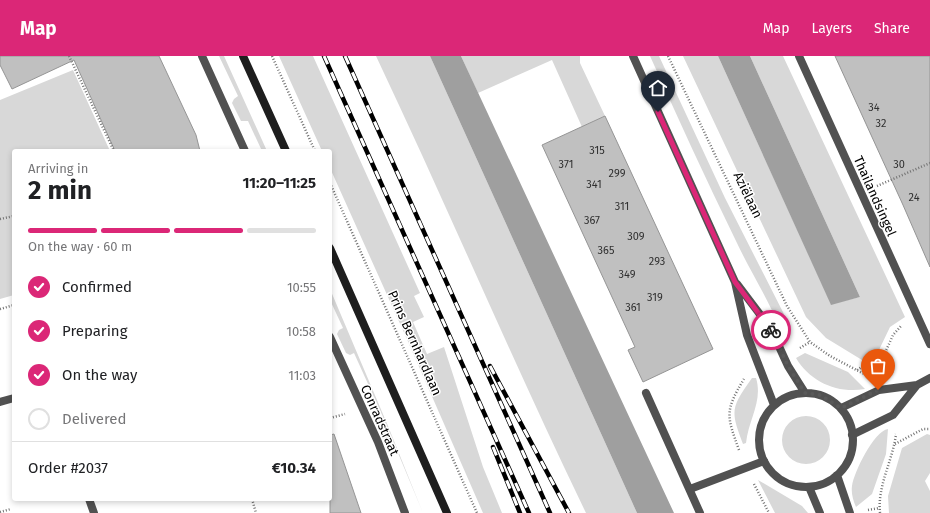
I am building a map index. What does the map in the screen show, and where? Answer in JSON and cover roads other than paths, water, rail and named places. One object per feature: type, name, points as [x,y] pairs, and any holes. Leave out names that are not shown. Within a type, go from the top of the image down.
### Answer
[{"type":"main road","points":[[243,56],[285,149]]},
{"type":"main road","points":[[332,253],[447,513]]},
{"type":"street","points":[[202,56],[244,149]]},
{"type":"street","points":[[632,56],[735,282],[747,336],[774,405]]},
{"type":"street","name":"Thailandsingel","points":[[799,56],[930,344]]},
{"type":"street","points":[[735,282],[771,329],[805,393]]},
{"type":"street","name":"Conradstraat","points":[[332,341],[378,442],[405,513]]},
{"type":"street","points":[[841,408],[878,390],[917,385],[930,378]]},
{"type":"street","points":[[852,435],[893,415],[917,385]]},
{"type":"street","points":[[646,393],[700,513]]},
{"type":"street","points":[[805,393],[820,395],[841,408],[848,420],[853,446],[850,457],[837,475],[824,484],[800,487],[782,481],[768,469],[759,444],[760,427],[768,412],[774,405],[788,396],[805,393]]},
{"type":"street","points":[[0,402],[12,399]]},
{"type":"street","points":[[690,489],[764,461]]},
{"type":"street","points":[[837,475],[850,513]]},
{"type":"street","points":[[809,487],[820,513]]},
{"type":"street","points":[[91,501],[94,513]]},
{"type":"railway","points":[[324,56],[529,513]]},
{"type":"railway","points":[[345,56],[550,513]]},
{"type":"railway","points":[[490,366],[569,513]]},
{"type":"railway","points":[[493,447],[520,513]]}]
